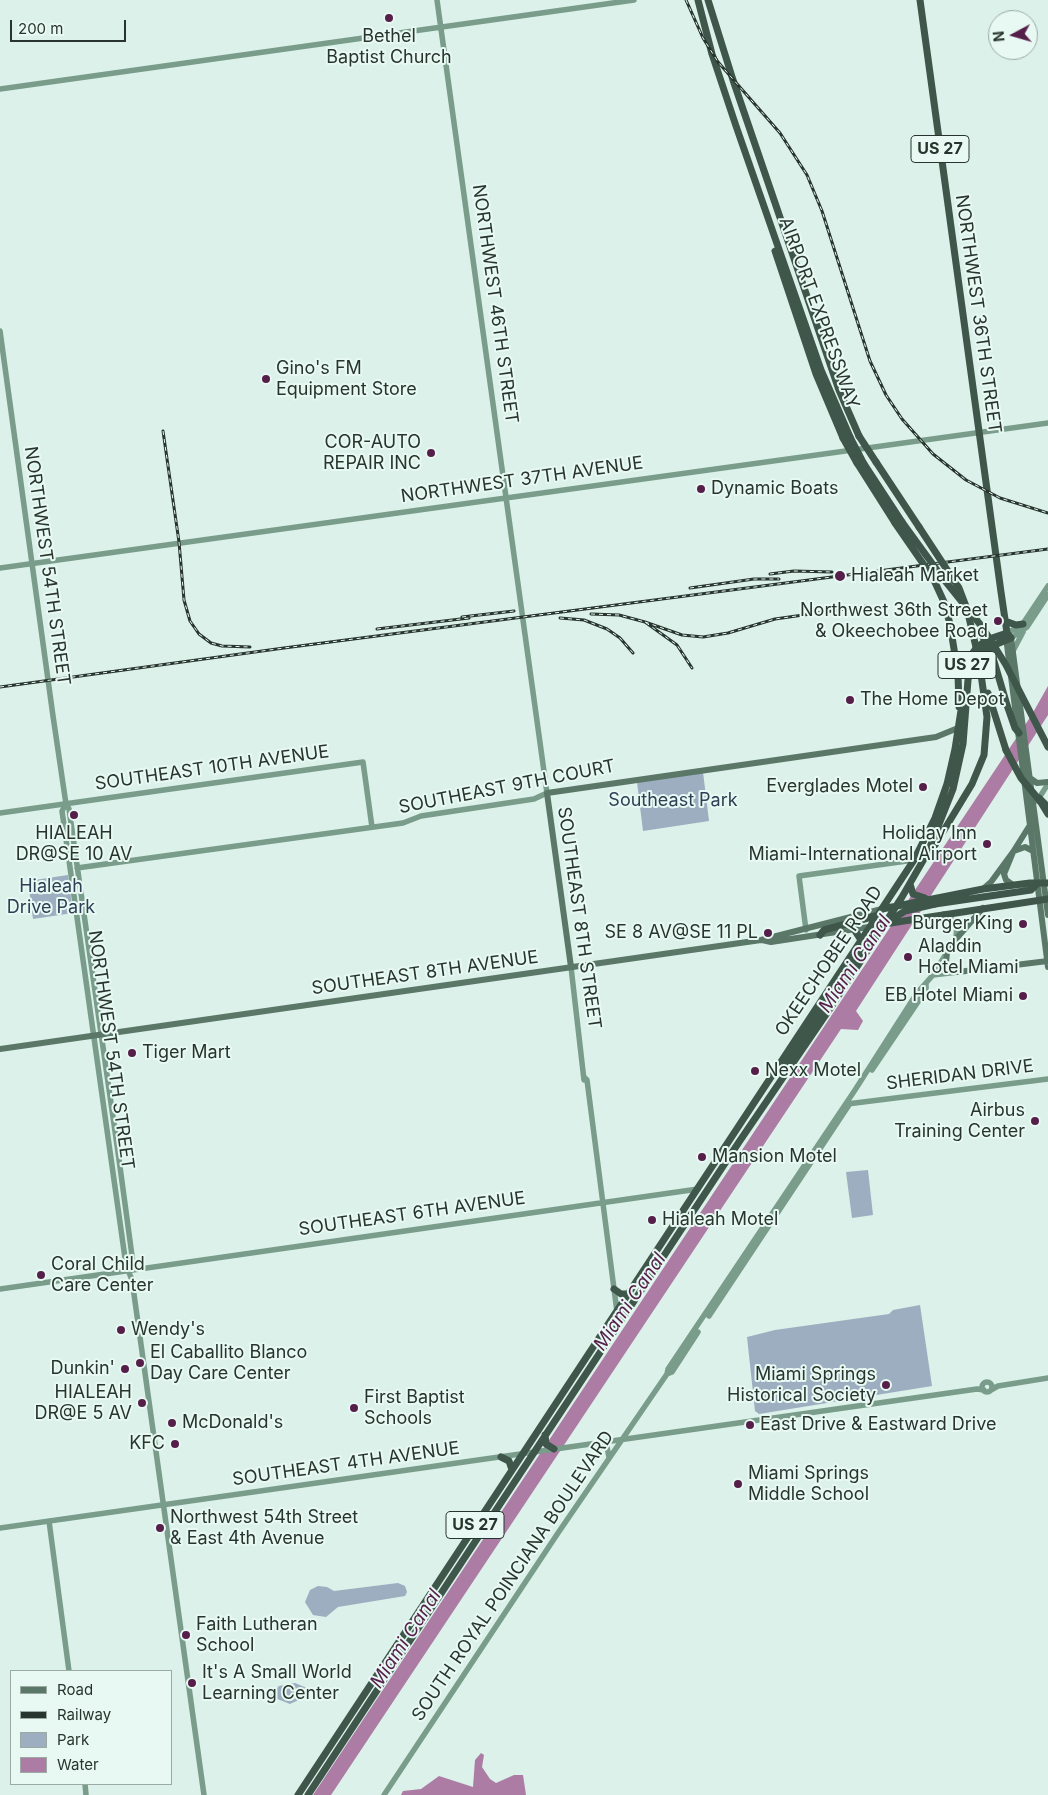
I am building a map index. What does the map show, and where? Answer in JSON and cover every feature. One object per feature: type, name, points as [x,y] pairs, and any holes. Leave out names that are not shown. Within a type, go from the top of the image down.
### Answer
[{"type":"highway","name":"NORTHWEST 36TH STREET","points":[[920,0],[1008,637]]},
{"type":"highway","name":"AIRPORT EXPRESSWAY","points":[[709,2],[725,57],[839,390],[859,436],[959,588],[967,609],[986,690]]},
{"type":"highway","name":"AIRPORT EXPRESSWAY","points":[[699,3],[721,82],[821,370],[847,438],[860,464],[898,523],[974,617],[1002,658],[1048,747]]},
{"type":"highway","points":[[898,523],[933,578],[944,602],[952,632],[958,674],[959,717]]},
{"type":"highway","points":[[1005,620],[1023,627]]},
{"type":"highway","points":[[982,630],[994,658],[1015,728],[1021,733]]},
{"type":"highway","name":"OKEECHOBEE ROAD","points":[[298,1795],[914,860],[940,804],[957,741],[964,675],[969,658],[984,642],[1008,637]]},
{"type":"highway","name":"OKEECHOBEE ROAD","points":[[308,1795],[427,1614],[537,1452],[614,1332],[889,923],[897,905],[928,852],[950,796],[961,756],[970,669],[979,654],[1008,637]]},
{"type":"highway","points":[[986,690],[1006,750],[1037,804],[1048,812]]},
{"type":"highway","points":[[928,852],[969,789],[980,768],[987,733],[986,690]]},
{"type":"highway","points":[[957,741],[961,756]]},
{"type":"highway","points":[[1029,789],[1048,806]]},
{"type":"highway","points":[[910,884],[912,893],[932,900]]},
{"type":"highway","points":[[740,1125],[790,1057],[867,940],[881,926],[905,911],[932,900],[983,889],[1043,884]]},
{"type":"highway","points":[[820,935],[824,930],[897,905],[1031,890],[1043,884]]},
{"type":"highway","points":[[869,927],[1044,900]]},
{"type":"highway","points":[[854,930],[861,940]]},
{"type":"highway","points":[[614,1289],[621,1294],[629,1294]]},
{"type":"highway","points":[[614,1332],[617,1312]]},
{"type":"highway","points":[[545,1439],[554,1449]]},
{"type":"highway","points":[[501,1457],[509,1461],[512,1470]]},
{"type":"highway","points":[[427,1614],[429,1597]]},
{"type":"main road","name":"NORTHWEST 36TH STREET","points":[[1008,637],[1013,651],[1022,762],[1032,851],[1043,884]]},
{"type":"main road","name":"NORTHWEST 36TH STREET","points":[[1008,637],[1021,733],[1028,754],[1030,778],[1037,804],[1048,963]]},
{"type":"main road","name":"SOUTHEAST 9TH COURT","points":[[547,793],[943,736],[958,728]]},
{"type":"main road","name":"SOUTHEAST 9TH COURT","points":[[943,736],[957,741]]},
{"type":"main road","points":[[1030,778],[1037,783],[1048,783]]},
{"type":"main road","name":"SOUTHEAST 8TH STREET","points":[[547,793],[571,967]]},
{"type":"main road","points":[[983,889],[1013,852],[1030,825],[1037,804]]},
{"type":"main road","points":[[1030,825],[1040,847]]},
{"type":"main road","points":[[1013,885],[1007,882],[1004,876],[1013,852],[1025,847],[1032,851]]},
{"type":"main road","name":"NORTHWEST 36TH STREET","points":[[1044,900],[1048,915]]},
{"type":"main road","name":"SOUTH ROYAL POINCIANA BOULEVARD","points":[[947,953],[956,939],[983,908]]},
{"type":"main road","points":[[761,940],[879,912]]},
{"type":"main road","points":[[761,940],[771,942],[869,927]]},
{"type":"main road","name":"SOUTHEAST 8TH AVENUE","points":[[0,1049],[761,940]]},
{"type":"main road","points":[[947,953],[947,966],[953,971],[958,972],[1048,963]]},
{"type":"street","name":"NORTHWEST 46TH STREET","points":[[436,0],[522,612]]},
{"type":"street","points":[[0,89],[634,0]]},
{"type":"street","name":"NORTHWEST 54TH STREET","points":[[0,331],[31,564],[89,949],[110,1153],[126,1265],[130,1270],[204,1795]]},
{"type":"street","name":"NORTHWEST 37TH AVENUE","points":[[0,568],[1048,423]]},
{"type":"street","points":[[1013,651],[1023,627],[1046,594],[1048,586]]},
{"type":"street","name":"SOUTHEAST 8TH STREET","points":[[522,612],[547,793]]},
{"type":"street","points":[[1008,637],[1015,630],[1023,627]]},
{"type":"street","name":"SOUTHEAST 10TH AVENUE","points":[[0,813],[363,762],[372,827]]},
{"type":"street","points":[[1037,804],[1048,783]]},
{"type":"street","name":"SOUTHEAST 9TH COURT","points":[[77,868],[402,823],[421,816],[534,799],[547,793]]},
{"type":"street","name":"NORTHWEST 54TH STREET","points":[[66,804],[62,811],[77,917],[124,1200],[133,1263],[130,1270]]},
{"type":"street","points":[[806,930],[799,876],[914,860]]},
{"type":"street","points":[[71,874],[76,880],[81,912],[84,916]]},
{"type":"street","points":[[944,914],[952,918],[957,924],[956,939]]},
{"type":"street","points":[[77,917],[82,924],[85,944],[89,949]]},
{"type":"street","name":"SOUTH ROYAL POINCIANA BOULEVARD","points":[[384,1795],[667,1374],[672,1372],[719,1302],[847,1104],[926,990],[926,984],[947,953]]},
{"type":"street","name":"SOUTHEAST 8TH STREET","points":[[571,967],[617,1312]]},
{"type":"street","points":[[933,975],[958,972]]},
{"type":"street","name":"SHERIDAN DRIVE","points":[[847,1104],[1048,1079]]},
{"type":"street","points":[[110,1153],[116,1163],[124,1200]]},
{"type":"street","name":"SOUTHEAST 6TH AVENUE","points":[[0,1289],[698,1189]]},
{"type":"street","name":"SOUTHEAST 4TH AVENUE","points":[[0,1528],[1048,1378]]},
{"type":"street","points":[[608,1441],[630,1429]]},
{"type":"street","points":[[598,1442],[609,1449],[609,1460]]},
{"type":"street","points":[[49,1521],[69,1670]]},
{"type":"green space","name":"Southeast Park","points":[[703,772],[709,821],[643,831],[637,782]]},
{"type":"green space","name":"Hialeah Drive Park","points":[[68,875],[73,913],[33,919],[28,881]]},
{"type":"green space","points":[[868,1170],[873,1215],[852,1218],[846,1172]]},
{"type":"green space","points":[[920,1305],[932,1386],[759,1414],[755,1411],[747,1337],[775,1330],[889,1314],[893,1310]]},
{"type":"green space","points":[[398,1583],[405,1586],[407,1592],[405,1596],[338,1607],[326,1617],[313,1615],[305,1602],[310,1590],[318,1586],[327,1587],[334,1591]]},
{"type":"green space","points":[[295,1683],[307,1688],[309,1695],[290,1704],[270,1696],[279,1686]]},
{"type":"water","points":[[1048,686],[1048,715],[856,1011],[863,1021],[858,1030],[841,1029],[331,1795],[313,1795],[1031,716]]},
{"type":"water","points":[[481,1753],[484,1755],[482,1767],[490,1779],[496,1783],[514,1775],[523,1775],[526,1795],[401,1795],[403,1791],[421,1789],[439,1776],[473,1787],[475,1760]]},
{"type":"railway","points":[[686,0],[703,38],[718,62],[780,133],[807,175],[822,211],[870,361],[886,395],[902,419],[933,454],[966,480],[1000,498],[1048,513]]},
{"type":"railway","points":[[163,431],[179,542],[184,600],[190,621],[199,634],[211,643],[222,646],[250,647]]},
{"type":"railway","points":[[0,687],[284,648],[1048,549]]},
{"type":"railway","points":[[770,574],[794,571],[832,572]]},
{"type":"railway","points":[[690,588],[754,579],[779,579]]},
{"type":"railway","points":[[645,622],[682,635],[703,637],[728,633],[775,619],[867,606]]},
{"type":"railway","points":[[462,617],[514,611]]},
{"type":"railway","points":[[591,614],[619,615],[645,622],[677,645],[692,668]]},
{"type":"railway","points":[[377,629],[469,618]]},
{"type":"railway","points":[[560,618],[584,620],[607,629],[620,638],[633,653]]},
{"type":"place","name":"Bethel Baptist Church","points":[[389,18]]},
{"type":"place","name":"Gino's FM Equipment Store","points":[[266,379]]},
{"type":"place","name":"COR-AUTO REPAIR INC","points":[[431,453]]},
{"type":"place","name":"Dynamic Boats","points":[[701,489]]},
{"type":"place","name":"Hialeah Market","points":[[840,576]]},
{"type":"place","name":"Northwest 36th Street & Okeechobee Road","points":[[998,621]]},
{"type":"place","name":"The Home Depot","points":[[850,700]]},
{"type":"place","name":"Everglades Motel","points":[[923,787]]},
{"type":"place","name":"HIALEAH DR@SE 10 AV","points":[[74,815]]},
{"type":"place","name":"Holiday Inn Miami-International Airport","points":[[987,844]]},
{"type":"place","name":"Burger King","points":[[1023,924]]},
{"type":"place","name":"SE 8 AV@SE 11 PL","points":[[768,933]]},
{"type":"place","name":"Aladdin Hotel Miami","points":[[908,957]]},
{"type":"place","name":"EB Hotel Miami","points":[[1023,996]]},
{"type":"place","name":"Tiger Mart","points":[[132,1053]]},
{"type":"place","name":"Nexx Motel","points":[[755,1071]]},
{"type":"place","name":"Airbus Training Center","points":[[1035,1121]]},
{"type":"place","name":"Mansion Motel","points":[[702,1157]]},
{"type":"place","name":"Hialeah Motel","points":[[652,1220]]},
{"type":"place","name":"Coral Child Care Center","points":[[41,1275]]},
{"type":"place","name":"Wendy's","points":[[121,1330]]},
{"type":"place","name":"El Caballito Blanco Day Care Center","points":[[140,1363]]},
{"type":"place","name":"Dunkin'","points":[[125,1369]]},
{"type":"place","name":"Miami Springs Historical Society","points":[[886,1385]]},
{"type":"place","name":"HIALEAH DR@E 5 AV","points":[[142,1403]]},
{"type":"place","name":"First Baptist Schools","points":[[354,1408]]},
{"type":"place","name":"McDonald's","points":[[172,1423]]},
{"type":"place","name":"East Drive & Eastward Drive","points":[[750,1425]]},
{"type":"place","name":"KFC","points":[[175,1444]]},
{"type":"place","name":"Miami Springs Middle School","points":[[738,1484]]},
{"type":"place","name":"Northwest 54th Street & East 4th Avenue","points":[[160,1528]]},
{"type":"place","name":"Faith Lutheran School","points":[[186,1635]]},
{"type":"place","name":"It's A Small World Learning Center","points":[[192,1683]]},
{"type":"water label","name":"Miami Canal","points":[[855,964]]},
{"type":"water label","name":"Miami Canal","points":[[630,1302]]},
{"type":"water label","name":"Miami Canal","points":[[406,1639]]}]
